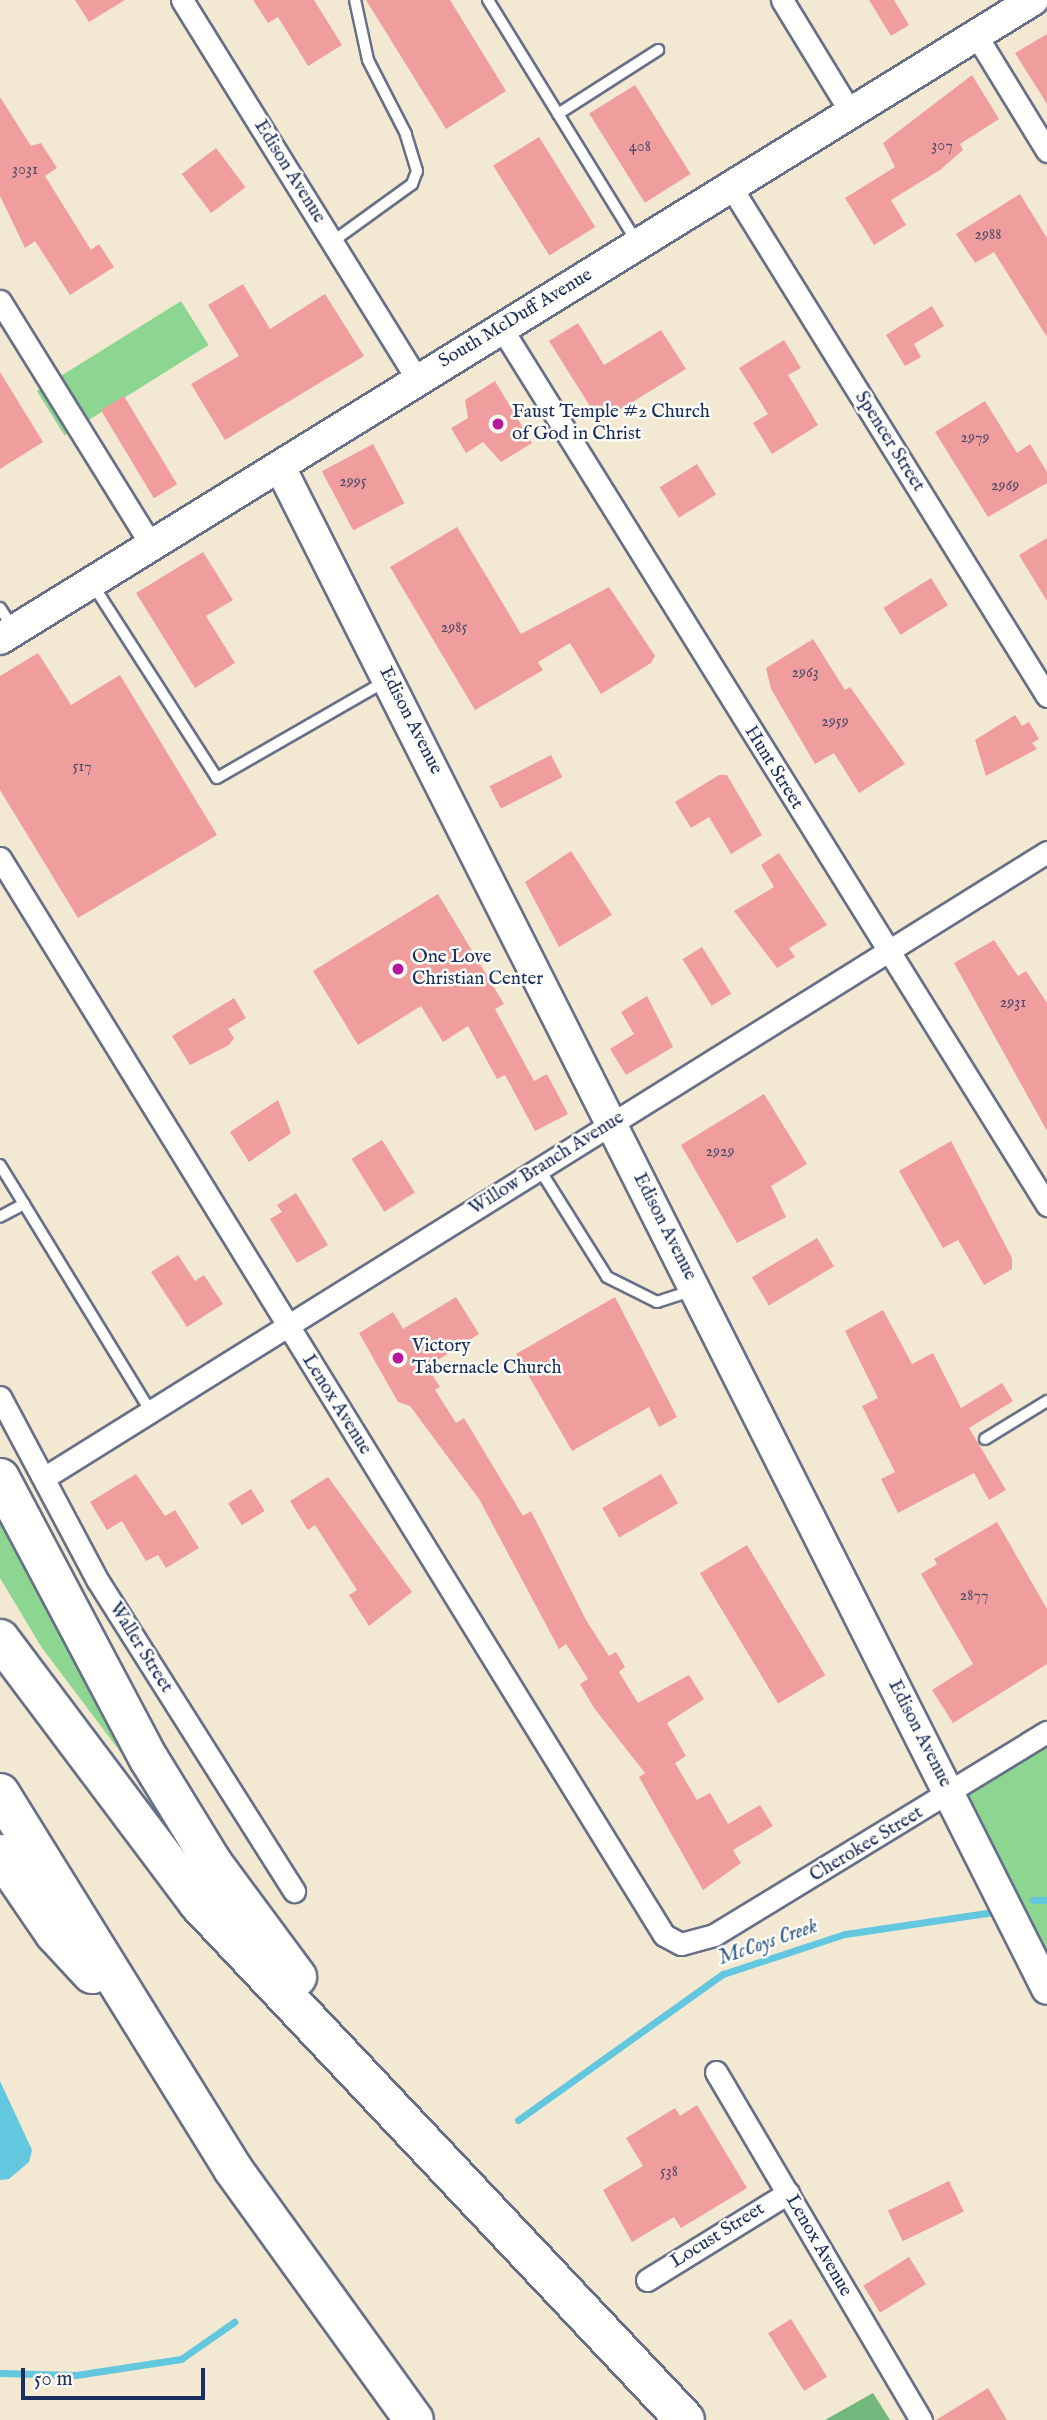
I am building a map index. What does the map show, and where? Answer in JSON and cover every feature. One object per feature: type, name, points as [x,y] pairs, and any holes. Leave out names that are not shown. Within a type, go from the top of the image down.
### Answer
[{"type":"highway","points":[[0,1478],[149,1759],[212,1862],[440,2161]]},
{"type":"highway","points":[[0,1639],[198,1903],[685,2420]]},
{"type":"highway","points":[[0,1793],[233,2169],[414,2420]]},
{"type":"highway","points":[[0,1854],[54,1933],[142,2025]]},
{"type":"main road","name":"South McDuff Avenue","points":[[5,626],[92,583],[417,379],[1033,0]]},
{"type":"main road","name":"Edison Avenue","points":[[280,467],[1047,1989]]},
{"type":"street","name":"Edison Avenue","points":[[183,0],[417,379]]},
{"type":"street","points":[[782,0],[851,113]]},
{"type":"street","points":[[976,35],[1047,151]]},
{"type":"street","name":"Spencer Street","points":[[731,187],[1047,696]]},
{"type":"street","points":[[4,315],[109,494],[152,546]]},
{"type":"street","name":"Hunt Street","points":[[502,329],[1047,1205]]},
{"type":"street","name":"Willow Branch Avenue","points":[[47,1476],[1047,852]]},
{"type":"street","name":"Lenox Avenue","points":[[0,858],[650,1916],[681,1944]]},
{"type":"street","name":"Waller Street","points":[[0,1397],[47,1476],[98,1581],[294,1891]]},
{"type":"street","name":"Cherokee Street","points":[[681,1944],[714,1935],[949,1795],[1047,1732]]},
{"type":"street","name":"Lenox Avenue","points":[[716,2072],[921,2420]]},
{"type":"street","name":"Locust Street","points":[[648,2280],[788,2193]]},
{"type":"lane","points":[[332,242],[412,184],[417,171],[407,134],[368,60],[355,0]]},
{"type":"lane","points":[[488,0],[638,244]]},
{"type":"lane","points":[[558,114],[658,50]]},
{"type":"lane","points":[[92,583],[217,778],[389,679]]},
{"type":"lane","points":[[0,1165],[151,1412]]},
{"type":"lane","points":[[540,1170],[607,1277],[657,1302],[696,1290]]},
{"type":"lane","points":[[0,1217],[24,1204]]},
{"type":"lane","points":[[985,1439],[1047,1401]]},
{"type":"green space","points":[[181,301],[209,345],[64,435],[37,391]]},
{"type":"green space","points":[[0,1500],[174,1823],[42,1648],[0,1578]]},
{"type":"green space","points":[[1047,1742],[1047,1954],[966,1793]]},
{"type":"green space","points":[[873,2393],[890,2420],[825,2420]]},
{"type":"water","points":[[0,2081],[32,2150],[29,2162],[9,2179],[0,2180]]},
{"type":"building","points":[[75,0],[125,0],[89,22]]},
{"type":"building","points":[[253,0],[314,0],[342,45],[308,66],[278,17],[268,23]]},
{"type":"building","points":[[366,0],[450,0],[506,91],[446,129]]},
{"type":"building","points":[[869,0],[894,0],[909,25],[891,36]]},
{"type":"building","points":[[1047,34],[1047,104],[1015,53]]},
{"type":"building","points":[[972,75],[999,119],[960,144],[963,150],[940,170],[891,200],[906,225],[874,245],[845,198],[895,167],[883,143]]},
{"type":"building","points":[[635,85],[691,174],[645,203],[589,114]]},
{"type":"building","points":[[0,97],[31,146],[41,143],[57,168],[45,176],[91,250],[99,244],[114,267],[70,295],[35,241],[25,248],[0,196]]},
{"type":"building","points":[[539,137],[595,227],[549,256],[493,166]]},
{"type":"building","points":[[216,148],[245,187],[211,213],[182,174]]},
{"type":"building","points":[[1020,194],[1047,238],[1047,337],[994,252],[975,263],[956,234]]},
{"type":"building","points":[[243,284],[270,329],[325,294],[364,356],[225,440],[191,384],[239,356],[208,305]]},
{"type":"building","points":[[932,306],[944,326],[914,344],[921,357],[905,366],[886,335]]},
{"type":"building","points":[[578,323],[604,365],[661,330],[686,369],[600,422],[549,341]]},
{"type":"building","points":[[784,340],[801,368],[788,375],[818,425],[772,454],[753,423],[768,414],[739,368]]},
{"type":"building","points":[[0,372],[43,442],[0,469]]},
{"type":"building","name":"Faust Temple #2 Church of God in Christ","points":[[495,381],[532,443],[501,462],[483,442],[466,453],[451,428],[468,418],[465,400]]},
{"type":"building","points":[[124,396],[177,484],[154,498],[101,410]]},
{"type":"building","points":[[985,401],[1017,453],[1030,444],[1047,472],[1047,483],[988,517],[935,432]]},
{"type":"building","points":[[373,444],[404,503],[353,530],[322,471]]},
{"type":"building","points":[[697,464],[716,495],[679,518],[660,487]]},
{"type":"building","points":[[457,527],[521,634],[609,587],[655,656],[651,663],[601,694],[570,643],[538,662],[543,670],[475,710],[390,567]]},
{"type":"building","points":[[1047,538],[1047,601],[1019,555]]},
{"type":"building","points":[[203,552],[233,600],[206,616],[235,663],[195,688],[136,593]]},
{"type":"building","points":[[931,578],[948,605],[900,635],[884,608]]},
{"type":"building","points":[[813,639],[845,690],[850,687],[905,764],[859,793],[834,753],[815,764],[771,689],[766,668]]},
{"type":"building","points":[[38,653],[71,705],[120,675],[217,835],[78,918],[0,790],[0,676]]},
{"type":"building","points":[[1015,715],[1022,726],[1029,722],[1039,739],[1032,743],[1037,749],[986,776],[975,740]]},
{"type":"building","points":[[551,755],[562,777],[501,809],[490,786]]},
{"type":"building","points":[[719,775],[727,775],[762,835],[731,854],[709,817],[691,828],[675,802]]},
{"type":"building","points":[[571,851],[612,915],[559,947],[525,882]]},
{"type":"building","points":[[779,853],[827,925],[789,948],[795,957],[777,968],[734,911],[774,887],[761,865]]},
{"type":"building","name":"One Love Christian Center","points":[[438,894],[504,1004],[495,1009],[534,1081],[547,1074],[568,1114],[535,1131],[505,1075],[497,1079],[468,1026],[443,1042],[421,1006],[358,1045],[313,971]]},
{"type":"building","points":[[994,940],[1018,976],[1026,971],[1047,1003],[1047,1131],[954,963]]},
{"type":"building","points":[[702,947],[731,994],[712,1006],[682,959]]},
{"type":"building","points":[[647,996],[673,1047],[626,1075],[610,1049],[634,1034],[621,1012]]},
{"type":"building","points":[[234,998],[246,1018],[228,1029],[234,1038],[229,1045],[190,1065],[172,1036]]},
{"type":"building","points":[[764,1094],[807,1164],[771,1186],[786,1217],[737,1243],[681,1145]]},
{"type":"building","points":[[278,1100],[291,1133],[249,1162],[230,1132]]},
{"type":"building","points":[[382,1140],[415,1193],[384,1212],[351,1159]]},
{"type":"building","points":[[951,1141],[1012,1258],[1012,1269],[984,1285],[958,1240],[943,1248],[899,1171]]},
{"type":"building","points":[[296,1193],[328,1245],[297,1263],[270,1219],[282,1212],[277,1205]]},
{"type":"building","points":[[817,1238],[834,1266],[769,1305],[752,1277]]},
{"type":"building","points":[[178,1255],[195,1281],[204,1275],[223,1304],[187,1327],[151,1272]]},
{"type":"building","points":[[456,1297],[479,1334],[427,1367],[440,1387],[435,1390],[456,1423],[464,1418],[523,1516],[531,1511],[586,1620],[609,1656],[616,1652],[625,1667],[619,1672],[638,1703],[689,1675],[704,1699],[667,1723],[686,1756],[675,1763],[697,1800],[710,1793],[728,1824],[760,1805],[773,1826],[733,1850],[741,1863],[703,1890],[639,1777],[645,1773],[594,1708],[580,1684],[588,1679],[566,1644],[559,1649],[479,1499],[410,1406],[398,1402],[359,1333],[393,1312],[403,1329]]},
{"type":"building","points":[[615,1297],[677,1417],[659,1427],[649,1407],[572,1451],[516,1354]]},
{"type":"building","points":[[883,1310],[912,1364],[933,1353],[961,1408],[1002,1383],[1013,1401],[969,1428],[1006,1490],[989,1500],[974,1473],[898,1513],[881,1479],[895,1472],[862,1406],[878,1398],[845,1331]]},
{"type":"building","points":[[136,1474],[165,1516],[175,1510],[199,1548],[166,1568],[158,1555],[146,1561],[122,1521],[107,1530],[90,1502]]},
{"type":"building","points":[[661,1474],[678,1503],[619,1537],[602,1508]]},
{"type":"building","points":[[328,1477],[412,1592],[369,1626],[349,1595],[357,1590],[315,1525],[308,1530],[290,1501]]},
{"type":"building","points":[[251,1489],[265,1511],[242,1525],[228,1503]]},
{"type":"building","points":[[997,1522],[1047,1609],[1047,1664],[953,1723],[932,1690],[973,1664],[921,1574],[937,1564],[934,1559]]},
{"type":"building","points":[[747,1545],[825,1675],[778,1704],[700,1573]]},
{"type":"building","points":[[697,2105],[747,2188],[681,2228],[674,2217],[632,2242],[603,2190],[643,2166],[626,2138],[675,2108],[680,2116]]},
{"type":"building","points":[[949,2181],[964,2212],[903,2241],[888,2211]]},
{"type":"building","points":[[909,2257],[926,2284],[880,2313],[863,2286]]},
{"type":"building","points":[[791,2319],[827,2377],[804,2391],[768,2333]]},
{"type":"building","points":[[988,2388],[1007,2420],[936,2420]]},
{"type":"waterway","name":"McCoys Creek","points":[[1033,1900],[1047,1900]]},
{"type":"waterway","name":"McCoys Creek","points":[[518,2120],[723,1974],[845,1934],[988,1913]]},
{"type":"waterway","name":"McCoys Creek","points":[[0,2373],[76,2375],[181,2359],[234,2322]]},
{"type":"place","name":"Faust Temple #2 Church of God in Christ","points":[[498,424]]},
{"type":"place","name":"One Love Christian Center","points":[[398,969]]},
{"type":"place","name":"Victory Tabernacle Church","points":[[398,1358]]}]
